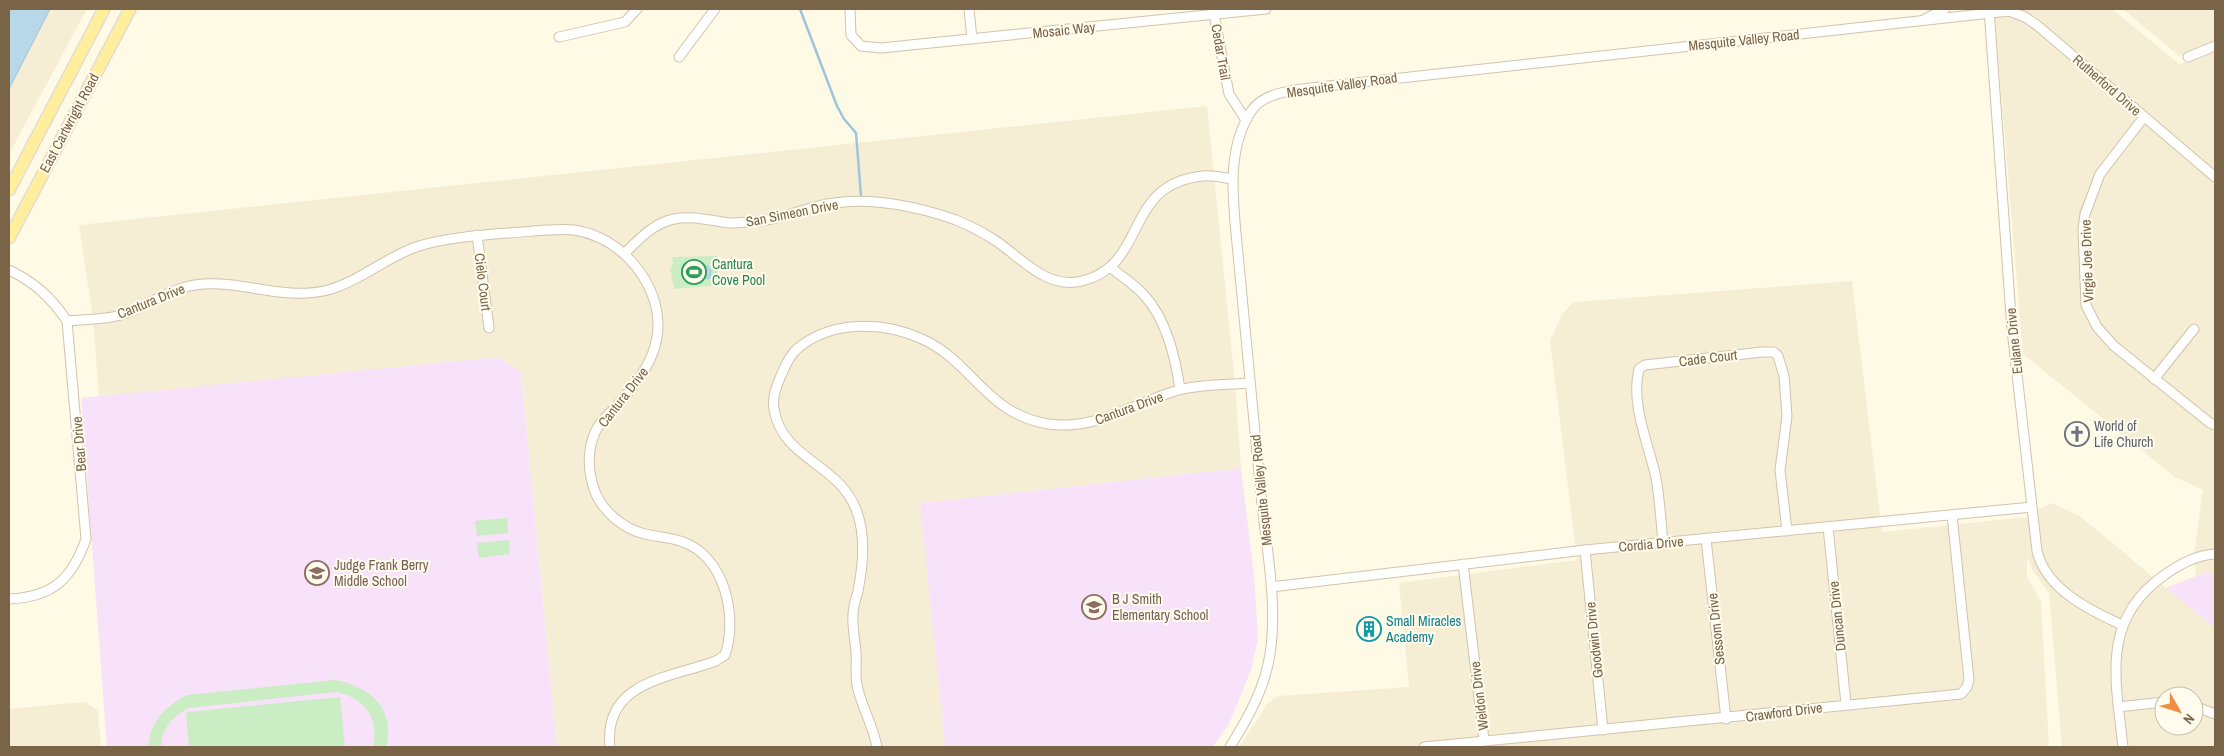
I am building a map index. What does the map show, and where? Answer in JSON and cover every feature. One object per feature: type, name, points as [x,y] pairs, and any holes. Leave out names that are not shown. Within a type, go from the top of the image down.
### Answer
[{"type":"main road","name":"East Cartwright Road","points":[[9,190],[104,9]]},
{"type":"main road","name":"East Cartwright Road","points":[[9,238],[130,9]]},
{"type":"street","points":[[559,37],[625,22],[637,9]]},
{"type":"street","points":[[679,57],[715,9]]},
{"type":"street","name":"Mosaic Way","points":[[850,9],[852,35],[862,46],[881,48],[1214,12],[1266,9]]},
{"type":"street","points":[[969,9],[972,39]]},
{"type":"street","points":[[1917,23],[1945,9]]},
{"type":"street","name":"Mesquite Valley Road","points":[[1230,747],[1248,718],[1262,684],[1270,654],[1271,587],[1249,383],[1233,179],[1237,143],[1246,120],[1254,108],[1267,99],[1280,94],[1319,87],[1500,65],[1917,23],[1989,11]]},
{"type":"street","name":"Rutherford Drive","points":[[1989,11],[2009,11],[2025,17],[2215,177]]},
{"type":"street","name":"Eulane Drive","points":[[1989,11],[2012,330],[2037,551],[2044,572],[2078,602],[2122,624]]},
{"type":"street","name":"Cedar Trail","points":[[1214,12],[1223,71],[1229,94],[1246,120]]},
{"type":"street","points":[[2188,57],[2215,46]]},
{"type":"street","name":"Virgie Joe Drive","points":[[2144,117],[2100,174],[2085,214],[2083,229],[2086,305],[2097,327],[2114,346],[2210,423],[2215,425]]},
{"type":"street","name":"San Simeon Drive","points":[[626,253],[642,236],[672,219],[688,217],[732,223],[760,221],[834,203],[885,203],[957,221],[993,239],[1035,272],[1061,280],[1082,281],[1110,268],[1126,250],[1141,215],[1164,188],[1181,180],[1205,176],[1233,179]]},
{"type":"street","name":"Cantura Drive","points":[[67,321],[121,315],[166,293],[186,286],[229,284],[281,294],[326,290],[348,283],[416,247],[477,235],[574,230],[594,236],[626,253],[645,280],[654,300],[659,320],[657,340],[649,363],[638,382],[599,425],[591,442],[590,476],[602,506],[629,528],[643,534],[683,542],[697,549],[708,561],[725,592],[730,614],[730,631],[725,655],[716,661],[635,689],[622,700],[613,715],[610,730],[610,747]]},
{"type":"street","name":"Cielo Court","points":[[477,235],[489,328]]},
{"type":"street","points":[[1110,268],[1144,295],[1156,313],[1171,348],[1180,389]]},
{"type":"street","points":[[9,270],[29,280],[53,301],[67,321]]},
{"type":"street","name":"Bear Drive","points":[[9,599],[27,598],[54,588],[77,564],[86,539],[67,321]]},
{"type":"street","name":"Cantura Drive","points":[[877,747],[874,732],[857,684],[853,612],[862,560],[863,532],[858,514],[851,496],[841,483],[788,442],[778,426],[773,406],[776,388],[785,367],[796,350],[834,330],[852,327],[875,326],[905,332],[945,352],[997,403],[1016,414],[1050,424],[1068,424],[1104,419],[1180,389],[1249,383]]},
{"type":"street","points":[[2154,379],[2194,329]]},
{"type":"street","name":"Cade Court","points":[[1662,544],[1656,481],[1642,430],[1636,385],[1639,369],[1645,365],[1762,352],[1774,352],[1778,356],[1784,376],[1786,416],[1780,470],[1786,531]]},
{"type":"street","name":"Cordia Drive","points":[[1271,587],[1585,550],[2032,507]]},
{"type":"street","name":"Crawford Drive","points":[[1424,747],[1726,719],[1846,704],[1961,694],[1968,687],[1969,680],[1952,515]]},
{"type":"street","name":"Duncan Drive","points":[[1828,527],[1846,704]]},
{"type":"street","name":"Sessom Drive","points":[[1706,539],[1726,719]]},
{"type":"street","name":"Goodwin Drive","points":[[1585,550],[1603,730]]},
{"type":"street","points":[[2122,747],[2115,668],[2116,648],[2122,624],[2152,583],[2191,559],[2213,554]]},
{"type":"street","name":"Weldon Drive","points":[[1463,564],[1484,740]]},
{"type":"street","points":[[2118,707],[2154,703]]},
{"type":"shaded area","points":[[9,9],[87,9],[9,154]]},
{"type":"shaded area","points":[[1994,9],[2112,9],[2179,64],[2211,53],[2205,47],[2179,56],[2123,9],[2215,9],[2215,747],[2062,747],[2049,593],[2033,571],[2027,557],[2027,577],[2041,601],[2049,747],[1239,747],[1268,703],[1278,696],[1409,687],[1399,583],[1577,560],[1550,340],[1563,313],[1574,302],[1852,281],[1882,532],[2027,517],[2051,503],[2080,516],[2166,588],[2196,576],[2194,553],[2203,490],[2175,477],[2023,354]]},
{"type":"shaded area","points":[[1207,106],[1235,384],[1241,468],[921,503],[945,747],[557,747],[521,372],[498,357],[99,397],[93,319],[79,225]]},
{"type":"shaded area","name":"Judge Frank Berry Middle School","points":[[498,357],[521,372],[557,747],[107,747],[81,398]]},
{"type":"shaded area","name":"B J Smith Elementary School","points":[[1241,468],[1254,575],[1258,639],[1251,670],[1229,724],[1213,747],[945,747],[920,503]]},
{"type":"shaded area","points":[[2215,572],[2215,628],[2166,588],[2205,573]]},
{"type":"shaded area","points":[[85,702],[98,711],[101,747],[9,747],[9,709]]},
{"type":"green space","name":"Cantura Cove Pool","points":[[717,256],[717,285],[675,289],[671,277],[672,272],[669,271],[673,264],[672,257]]},
{"type":"green space","points":[[507,518],[508,533],[477,536],[475,521]]},
{"type":"green space","points":[[509,540],[510,554],[479,558],[477,543]]},
{"type":"green space","points":[[335,680],[359,688],[377,702],[387,721],[386,747],[373,747],[375,737],[372,718],[362,704],[355,699],[336,692],[188,708],[177,715],[169,724],[163,734],[161,747],[148,747],[152,730],[160,716],[165,710],[187,695]]},
{"type":"green space","points":[[340,697],[345,747],[189,747],[186,712]]},
{"type":"water","points":[[9,9],[50,9],[9,89]]},
{"type":"water","points":[[707,266],[711,270],[710,278],[701,279],[689,274],[692,267]]},
{"type":"waterway","points":[[800,9],[837,106],[844,119],[856,133],[861,196]]},
{"type":"place","name":"Cantura Cove Pool","points":[[694,272]]},
{"type":"place","name":"World of Life Church","points":[[2077,434]]},
{"type":"place","name":"Judge Frank Berry Middle School","points":[[317,573]]},
{"type":"place","name":"B J Smith Elementary School","points":[[1094,607]]},
{"type":"place","name":"Small Miracles Academy","points":[[1369,629]]}]
